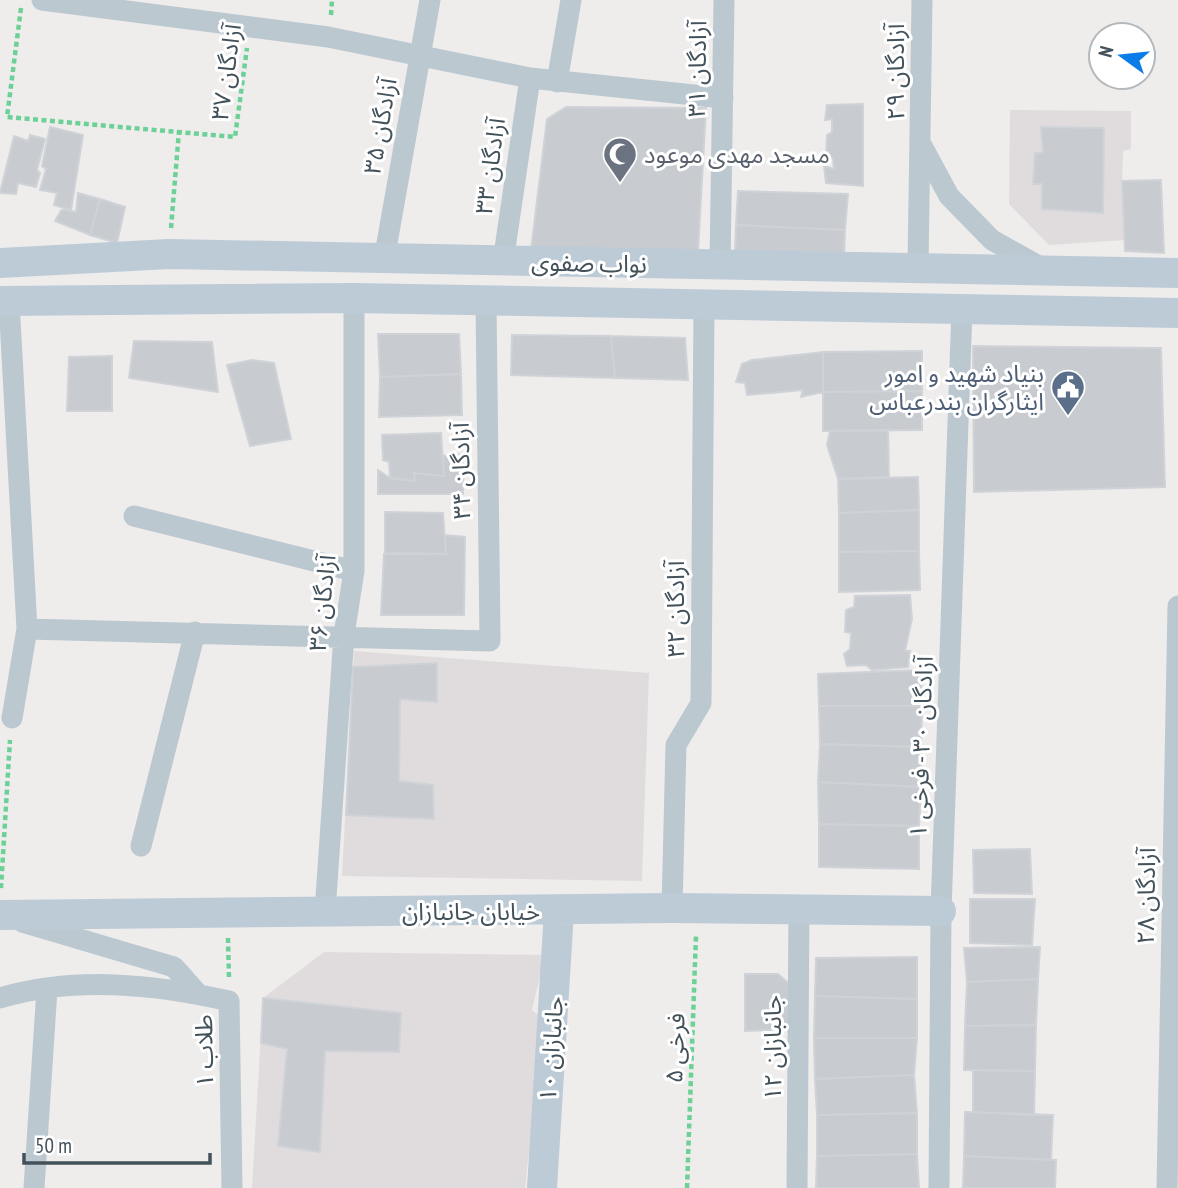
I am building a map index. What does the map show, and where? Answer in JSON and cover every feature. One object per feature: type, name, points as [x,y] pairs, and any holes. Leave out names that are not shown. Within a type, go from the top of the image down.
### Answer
[{"type":"main road","name":"نواب صفوی","points":[[0,263],[169,254],[1178,273]]},
{"type":"main road","name":"نواب صفوی","points":[[5,301],[354,298],[1178,313]]},
{"type":"main road","name":"خیابان جانبازان","points":[[0,915],[799,908],[941,911]]},
{"type":"main road","name":"جانبازان ۱۰","points":[[542,1188],[559,911]]},
{"type":"street","points":[[43,0],[153,6],[419,54],[530,78],[723,98]]},
{"type":"street","name":"آزادگان ۳۵","points":[[384,260],[430,0]]},
{"type":"street","points":[[557,82],[571,0]]},
{"type":"street","name":"آزادگان ۳۱","points":[[720,265],[724,0]]},
{"type":"street","name":"آزادگان ۲۹","points":[[918,267],[922,0]]},
{"type":"street","name":"آزادگان ۳۳","points":[[503,262],[530,78]]},
{"type":"street","name":"آزادگان ۲۹","points":[[921,144],[948,196],[992,240],[1047,270]]},
{"type":"street","name":"آزادگان ۳۶","points":[[324,912],[344,635],[354,570],[354,298]]},
{"type":"street","name":"آزادگان ۳۴","points":[[344,635],[489,641],[486,300]]},
{"type":"street","points":[[5,301],[27,629],[12,718]]},
{"type":"street","name":"آزادگان ۳۲","points":[[685,909],[676,745],[701,703],[704,304]]},
{"type":"street","name":"آزادگان ۳۰ - فرخی ۱","points":[[939,1188],[941,911],[962,308]]},
{"type":"street","points":[[134,516],[354,570]]},
{"type":"street","name":"آزادگان ۲۸","points":[[1167,1188],[1178,606]]},
{"type":"street","points":[[27,629],[344,635]]},
{"type":"street","points":[[141,846],[195,632]]},
{"type":"street","name":"جانبازان ۱۲","points":[[797,1188],[799,908]]},
{"type":"street","points":[[0,915],[174,967],[198,994]]},
{"type":"street","points":[[0,998],[47,989],[96,985],[164,987],[229,1001]]},
{"type":"street","points":[[34,1188],[47,989]]},
{"type":"street","name":"طلاب ۱","points":[[229,1001],[232,1188]]},
{"type":"path","points":[[22,0],[7,117],[179,131]]},
{"type":"path","name":"آزادگان ۳۷","points":[[169,254],[179,131],[235,137],[250,24]]},
{"type":"path","points":[[1,898],[12,718]]},
{"type":"path","name":"فرخی ۵","points":[[685,909],[687,1188]]},
{"type":"path","name":"طلاب ۱","points":[[227,913],[229,1001]]},
{"type":"shaded area","points":[[1010,110],[1131,111],[1131,149],[1123,151],[1122,186],[1129,188],[1126,240],[1049,245],[1009,204]]},
{"type":"shaded area","points":[[354,651],[649,673],[642,881],[342,876]]},
{"type":"shaded area","points":[[324,952],[545,955],[532,1010],[543,1019],[525,1188],[252,1188],[263,998]]},
{"type":"building","points":[[863,104],[863,186],[826,183],[824,166],[834,169],[833,159],[826,157],[827,135],[832,132],[832,119],[825,120],[827,105]]},
{"type":"building","name":"مسجد مهدی موعود","points":[[566,107],[706,108],[698,251],[531,250],[547,119]]},
{"type":"building","points":[[50,127],[83,135],[71,210],[54,205],[57,193],[40,190],[46,169],[42,166]]},
{"type":"building","points":[[1041,127],[1104,128],[1103,213],[1042,209],[1042,184],[1033,184],[1035,153],[1043,153]]},
{"type":"building","points":[[30,135],[45,139],[37,170],[40,173],[36,187],[18,183],[16,194],[0,193],[14,136],[28,141]]},
{"type":"building","points":[[1161,180],[1164,253],[1125,251],[1122,181]]},
{"type":"building","points":[[738,191],[848,194],[845,230],[736,225]]},
{"type":"building","points":[[78,193],[100,199],[90,235],[55,221],[62,209],[76,212]]},
{"type":"building","points":[[100,199],[125,207],[117,243],[90,235]]},
{"type":"building","points":[[736,225],[845,230],[844,257],[735,253]]},
{"type":"building","points":[[378,334],[459,334],[461,374],[380,377]]},
{"type":"building","points":[[512,335],[611,336],[615,378],[511,375]]},
{"type":"building","points":[[611,336],[685,338],[688,380],[615,378]]},
{"type":"building","points":[[134,341],[212,342],[218,392],[129,378]]},
{"type":"building","name":"بنیاد شهید و امور ایثارگران بندرعباس","points":[[973,346],[1161,348],[1165,487],[974,492]]},
{"type":"building","points":[[922,351],[922,391],[823,392],[823,352]]},
{"type":"building","points":[[823,352],[823,392],[801,397],[803,390],[747,395],[745,383],[736,382],[742,364],[752,360]]},
{"type":"building","points":[[112,356],[112,411],[67,411],[69,357]]},
{"type":"building","points":[[252,360],[274,363],[291,439],[250,446],[227,365]]},
{"type":"building","points":[[461,374],[462,415],[379,417],[380,377]]},
{"type":"building","points":[[922,391],[922,430],[823,431],[823,392]]},
{"type":"building","points":[[888,430],[889,477],[838,479],[827,445],[830,431]]},
{"type":"building","points":[[441,433],[444,476],[414,473],[415,481],[390,478],[389,462],[383,460],[382,435]]},
{"type":"building","points":[[464,454],[463,494],[378,494],[378,470],[390,478],[415,481],[414,473],[444,476],[443,456]]},
{"type":"building","points":[[918,477],[919,510],[839,513],[838,479]]},
{"type":"building","points":[[919,510],[919,551],[839,552],[839,513]]},
{"type":"building","points":[[385,512],[443,513],[446,554],[385,553]]},
{"type":"building","points":[[445,535],[465,537],[464,615],[381,615],[384,554],[446,554]]},
{"type":"building","points":[[919,551],[920,590],[839,592],[839,552]]},
{"type":"building","points":[[910,595],[912,619],[905,651],[910,651],[908,667],[872,670],[866,665],[847,666],[844,654],[850,649],[851,633],[845,632],[846,610],[854,607],[855,596]]},
{"type":"building","points":[[437,663],[437,702],[400,699],[399,781],[433,785],[434,819],[346,815],[353,667]]},
{"type":"building","points":[[921,670],[922,706],[819,706],[818,674]]},
{"type":"building","points":[[819,706],[922,706],[921,747],[820,744]]},
{"type":"building","points":[[820,744],[921,747],[921,787],[818,782]]},
{"type":"building","points":[[818,782],[921,787],[919,826],[819,824]]},
{"type":"building","points":[[819,824],[919,826],[919,869],[819,867]]},
{"type":"building","points":[[1030,849],[1032,894],[974,893],[973,850]]},
{"type":"building","points":[[970,899],[1035,899],[1032,945],[970,943]]},
{"type":"building","points":[[1040,947],[1038,979],[967,982],[964,948]]},
{"type":"building","points":[[917,957],[917,999],[815,996],[816,958]]},
{"type":"building","points":[[745,974],[778,974],[793,987],[792,1029],[745,1031]]},
{"type":"building","points":[[1038,979],[1036,1025],[965,1026],[967,982]]},
{"type":"building","points":[[815,996],[917,999],[917,1038],[814,1038]]},
{"type":"building","points":[[263,998],[401,1013],[399,1052],[325,1051],[320,1152],[278,1146],[287,1049],[261,1043]]},
{"type":"building","points":[[1036,1025],[1035,1071],[964,1070],[965,1026]]},
{"type":"building","points":[[814,1038],[917,1038],[914,1075],[815,1079]]},
{"type":"building","points":[[973,1070],[1035,1071],[1034,1115],[973,1112]]},
{"type":"building","points":[[914,1075],[917,1113],[817,1115],[815,1079]]},
{"type":"building","points":[[965,1112],[1053,1115],[1051,1160],[964,1156]]},
{"type":"building","points":[[917,1113],[917,1154],[817,1156],[817,1115]]},
{"type":"building","points":[[917,1154],[919,1188],[816,1188],[817,1156]]},
{"type":"building","points":[[964,1156],[1056,1160],[1055,1188],[963,1188]]},
{"type":"place","name":"مسجد مهدی موعود","points":[[620,184]]},
{"type":"place","name":"بنیاد شهید و امور ایثارگران بندرعباس","points":[[1068,417]]}]
